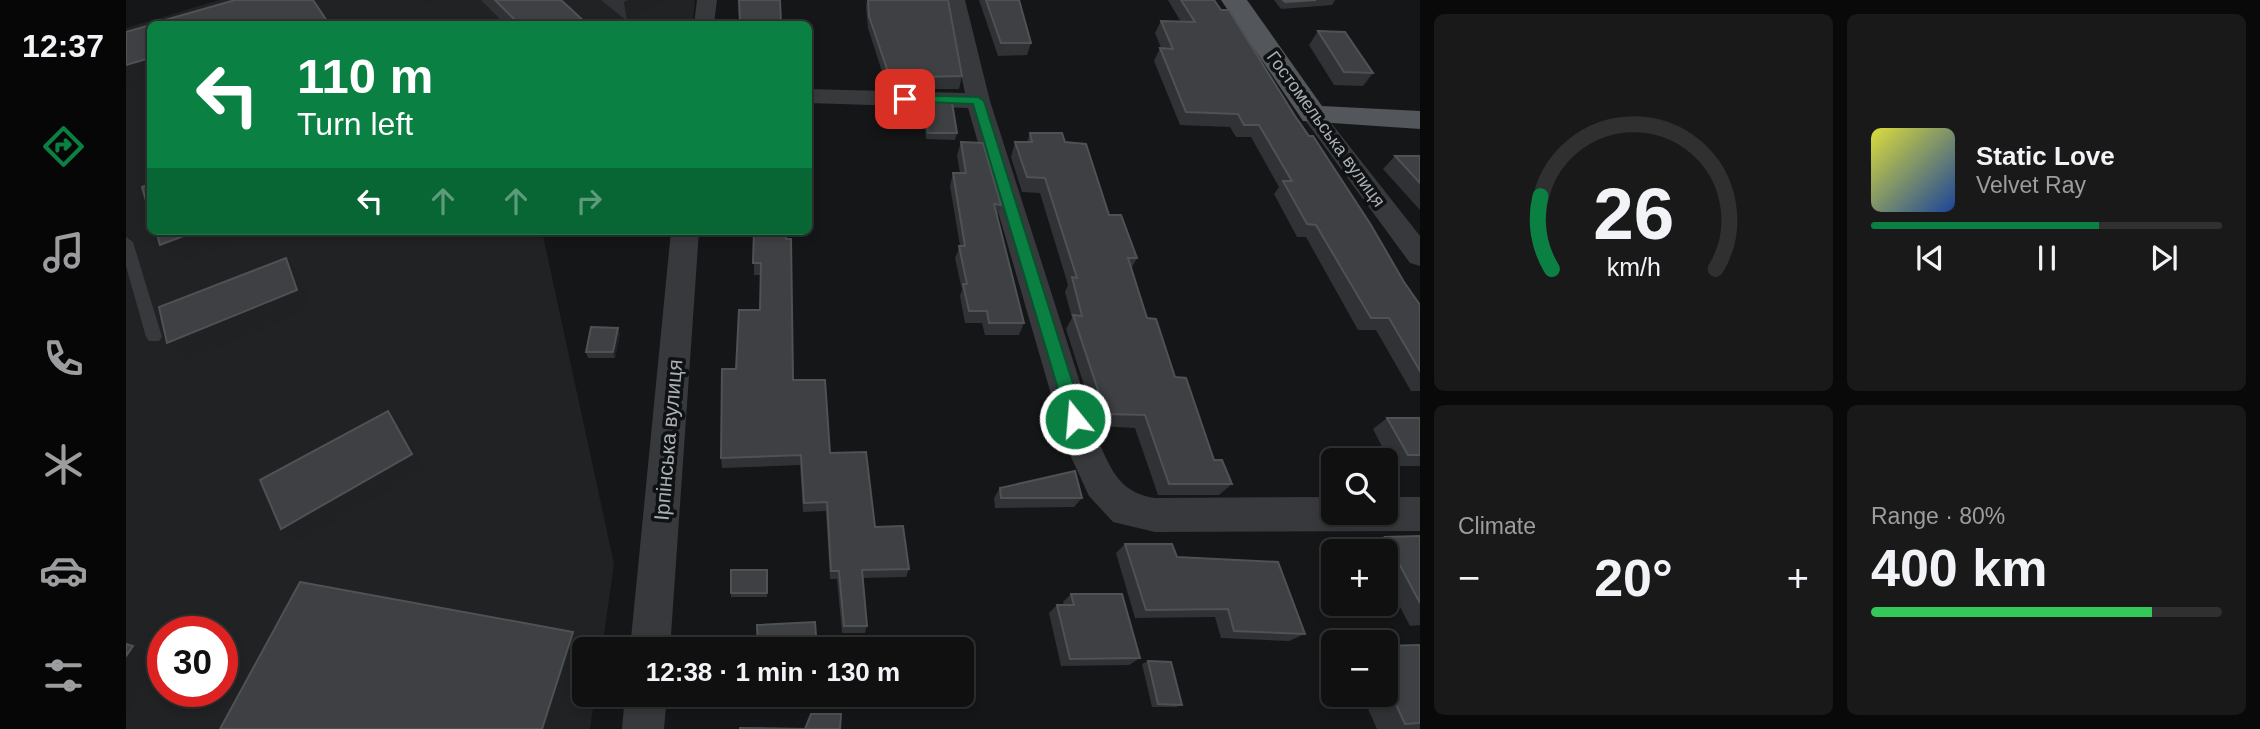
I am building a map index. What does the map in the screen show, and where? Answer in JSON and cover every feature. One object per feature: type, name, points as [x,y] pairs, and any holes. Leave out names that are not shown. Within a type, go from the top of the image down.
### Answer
[{"type":"main road","name":"Гостомельська вулиця","points":[[1234,0],[1313,115]]},
{"type":"main road","points":[[1313,115],[1420,120]]},
{"type":"street","points":[[704,21],[707,0]]},
{"type":"street","points":[[955,0],[978,101],[1083,446],[1101,485],[1126,510],[1155,515],[1420,514]]},
{"type":"street","points":[[812,96],[978,101]]},
{"type":"street","name":"Гостомельська вулиця","points":[[1313,115],[1420,256]]},
{"type":"street","name":"Ірпінська вулиця","points":[[651,637],[685,235]]},
{"type":"street","points":[[643,729],[645,707]]},
{"type":"lane","points":[[126,242],[154,337]]},
{"type":"shaded area","points":[[219,0],[695,0],[693,21],[149,21]]},
{"type":"shaded area","points":[[147,22],[147,235],[543,235],[614,564],[604,637],[572,637],[572,707],[593,707],[590,729],[126,729],[126,28]]},
{"type":"building","points":[[235,0],[313,0],[327,21],[162,21]]},
{"type":"building","points":[[495,0],[561,0],[584,21],[516,21]]},
{"type":"building","points":[[739,0],[780,0],[781,21],[740,21]]},
{"type":"building","points":[[868,0],[948,0],[962,76],[922,77],[921,70],[888,72],[869,16]]},
{"type":"building","points":[[986,0],[1019,0],[1031,43],[1001,43]]},
{"type":"building","points":[[1181,0],[1214,0],[1221,10],[1229,10],[1295,116],[1309,136],[1313,136],[1371,225],[1420,305],[1420,371],[1389,318],[1371,318],[1316,225],[1307,224],[1283,181],[1292,181],[1259,125],[1244,125],[1238,114],[1186,112],[1160,48],[1173,49],[1161,21],[1195,22]]},
{"type":"building","points":[[1283,0],[1316,0],[1285,2]]},
{"type":"building","points":[[147,26],[147,59],[126,65],[126,32]]},
{"type":"building","points":[[1318,31],[1345,32],[1373,73],[1344,72]]},
{"type":"building","points":[[924,102],[952,103],[957,133],[928,133]]},
{"type":"building","points":[[1030,133],[1062,133],[1065,142],[1086,144],[1109,215],[1121,215],[1137,258],[1128,258],[1147,318],[1156,319],[1175,377],[1186,378],[1214,460],[1222,460],[1232,484],[1169,484],[1145,415],[1106,414],[1073,315],[1082,316],[1072,277],[1077,278],[1045,178],[1027,177],[1015,142],[1032,142]]},
{"type":"building","points":[[961,142],[983,143],[1001,205],[994,204],[1024,323],[989,323],[987,311],[969,311],[963,284],[967,284],[959,246],[965,246],[953,173],[966,173]]},
{"type":"building","points":[[1395,156],[1420,156],[1420,183]]},
{"type":"building","points":[[147,185],[147,204],[142,187]]},
{"type":"building","points":[[157,235],[186,235],[160,245]]},
{"type":"building","points":[[754,235],[786,235],[786,239],[791,239],[793,380],[825,380],[830,453],[866,452],[875,527],[903,526],[909,569],[862,570],[867,626],[844,626],[839,571],[831,571],[827,502],[804,503],[801,455],[721,458],[722,369],[736,369],[739,310],[760,310],[761,263],[753,263]]},
{"type":"building","points":[[286,258],[297,290],[167,343],[159,307]]},
{"type":"building","points":[[591,327],[618,328],[613,352],[586,352]]},
{"type":"building","points":[[388,411],[412,454],[281,529],[260,480]]},
{"type":"building","points":[[1387,418],[1420,418],[1420,455],[1408,455]]},
{"type":"building","points":[[1075,471],[1082,498],[1001,498],[1000,488]]},
{"type":"building","points":[[1420,536],[1420,603],[1398,562],[1398,539],[1385,537]]},
{"type":"building","points":[[1125,544],[1172,544],[1177,557],[1278,562],[1305,634],[1234,631],[1228,609],[1146,610]]},
{"type":"building","points":[[731,570],[767,570],[767,593],[731,593]]},
{"type":"building","points":[[300,582],[573,632],[542,729],[220,729],[232,707],[238,707],[238,696]]},
{"type":"building","points":[[1071,594],[1122,594],[1140,658],[1070,659],[1057,605],[1074,605]]},
{"type":"building","points":[[815,622],[816,637],[758,637],[757,625]]},
{"type":"building","points":[[126,644],[133,646],[126,656]]},
{"type":"building","points":[[1420,645],[1420,723],[1405,724],[1397,707],[1398,646]]},
{"type":"building","points":[[1148,661],[1171,662],[1182,705],[1158,704]]},
{"type":"building","points":[[811,714],[841,714],[840,729],[805,729]]},
{"type":"building","points":[[740,728],[805,729],[740,729]]},
{"type":"route","points":[[905,99],[978,101],[1075,419]]}]
